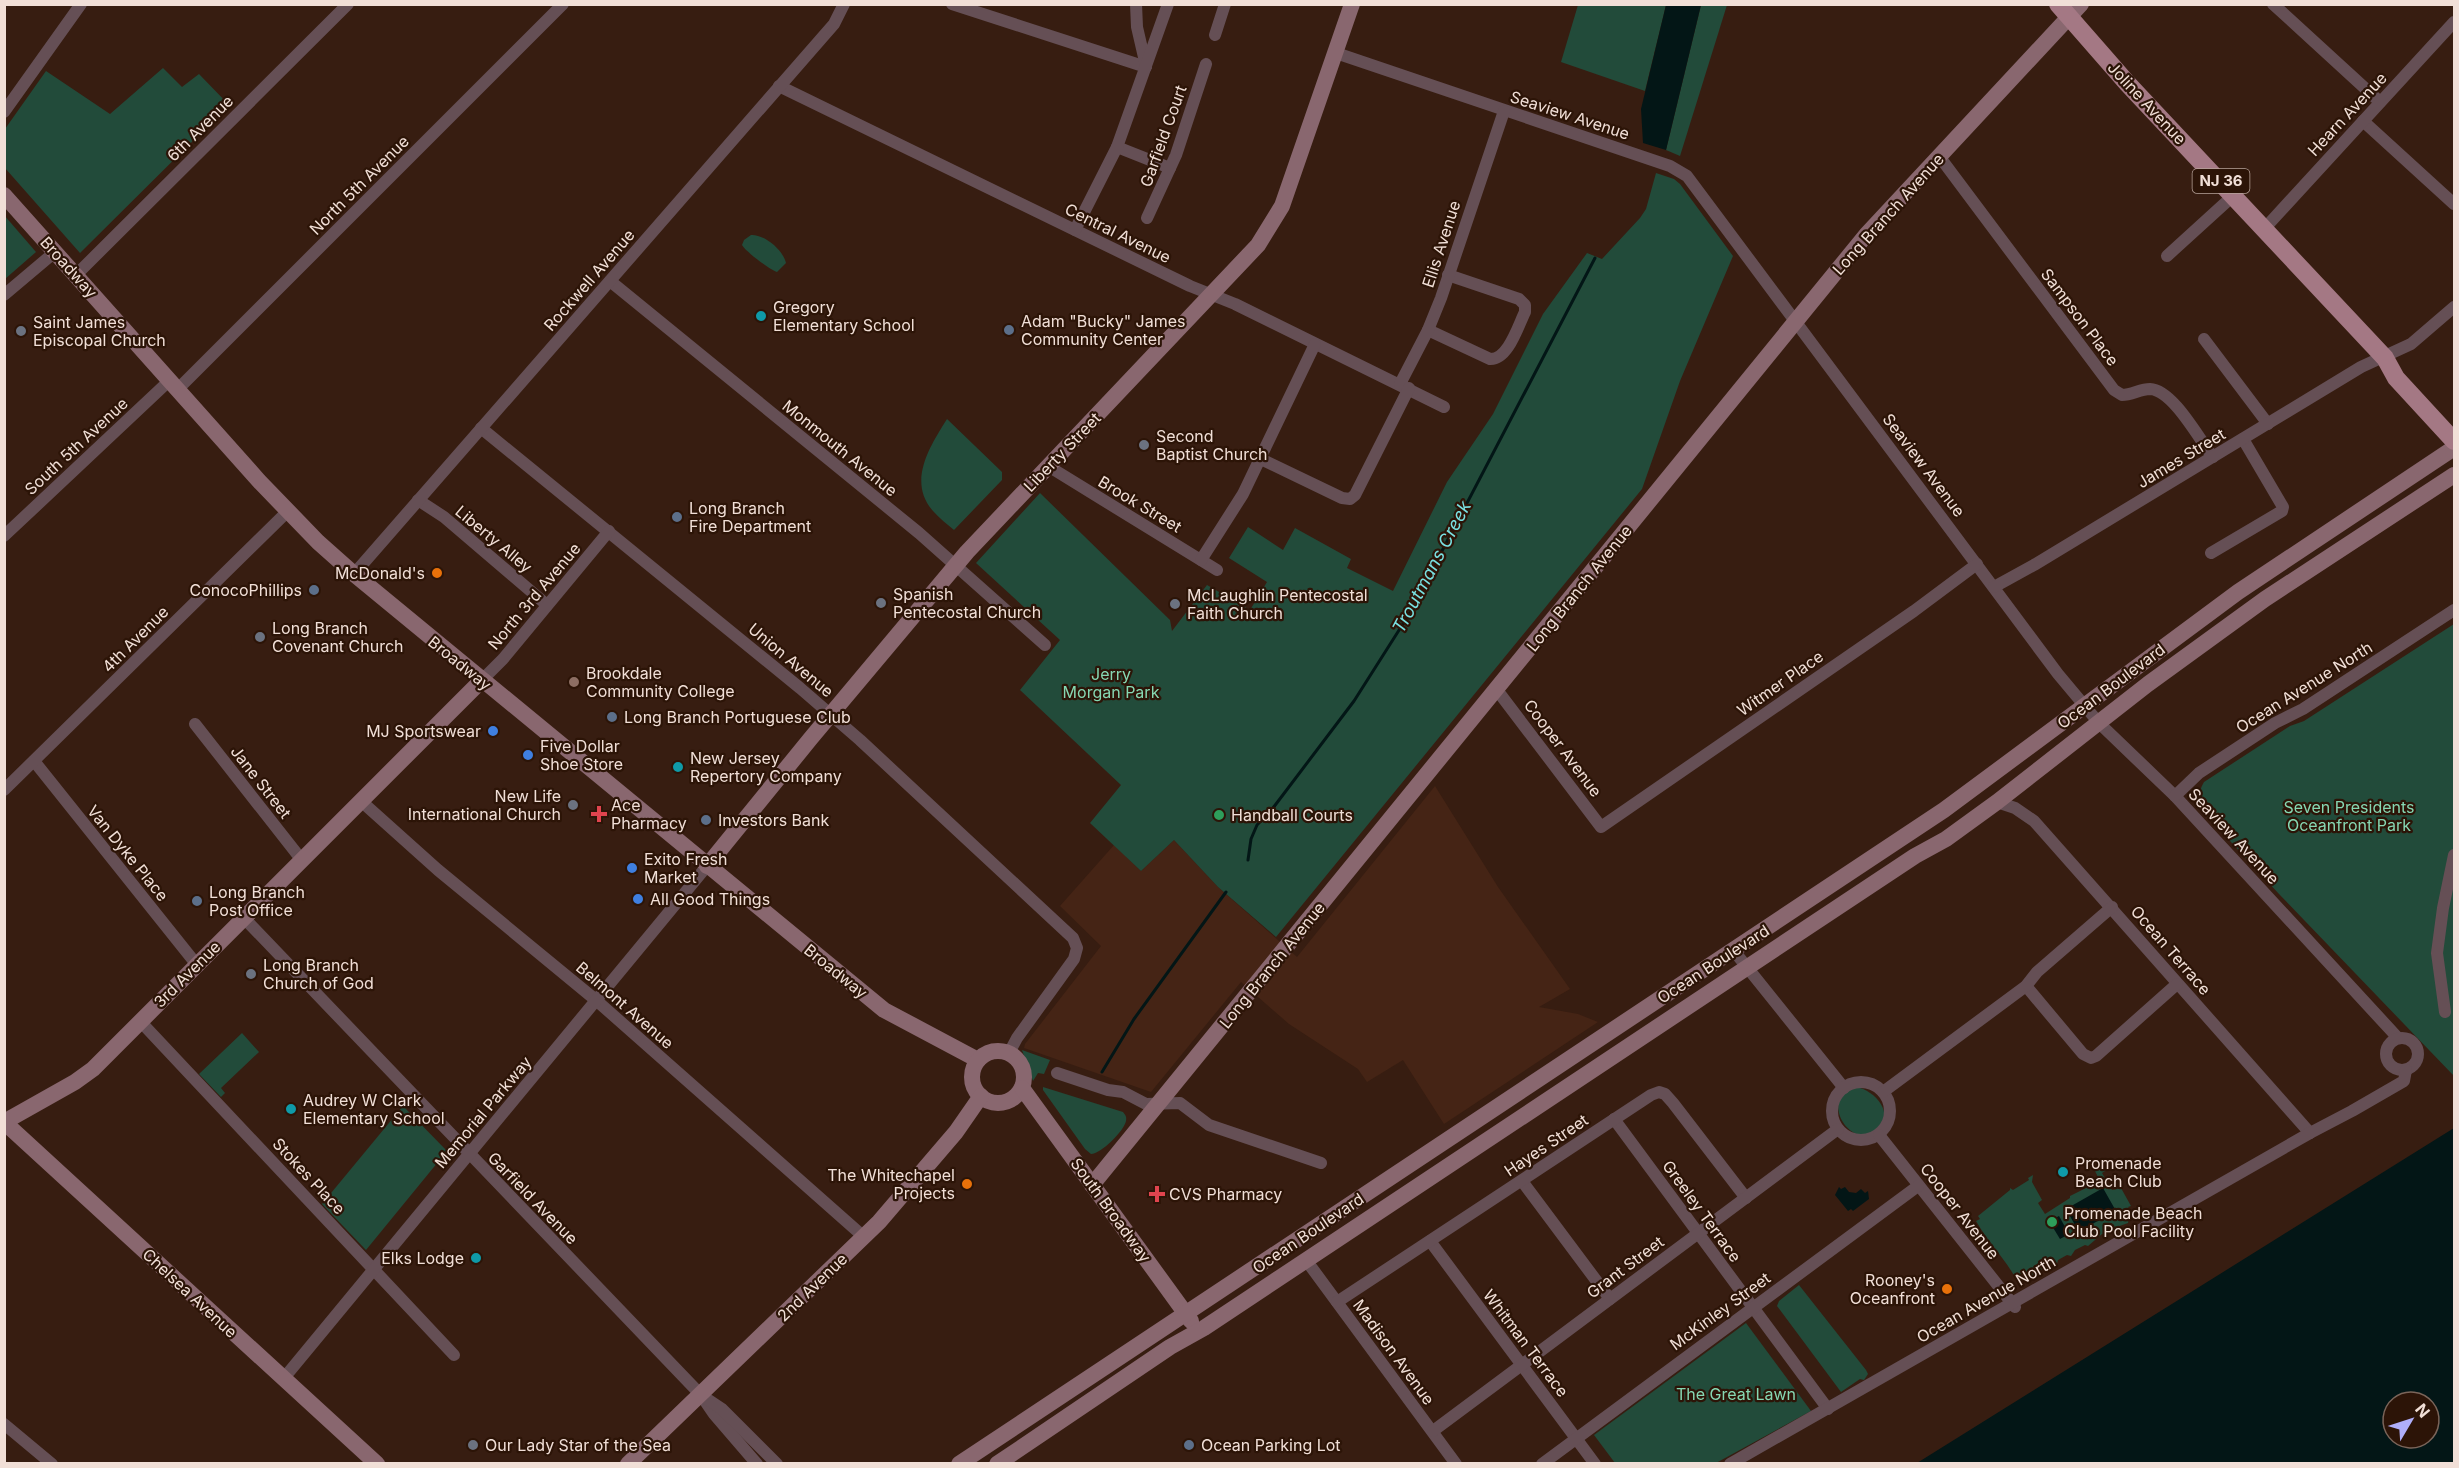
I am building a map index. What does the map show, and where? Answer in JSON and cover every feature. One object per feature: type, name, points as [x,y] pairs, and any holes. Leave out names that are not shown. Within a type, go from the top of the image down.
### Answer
[{"type":"main road","name":"Joline Avenue","points":[[2069,9],[2127,83],[2385,358],[2403,370],[2454,422]]},
{"type":"main road","name":"Joline Avenue","points":[[2385,358],[2396,378],[2454,441]]},
{"type":"street","points":[[4,112],[81,4]]},
{"type":"street","name":"6th Avenue","points":[[76,275],[348,4]]},
{"type":"street","name":"North 5th Avenue","points":[[174,385],[563,4]]},
{"type":"street","name":"Rockwell Avenue","points":[[354,574],[834,24],[844,4]]},
{"type":"street","points":[[952,4],[1146,67]]},
{"type":"street","points":[[1136,4],[1137,27],[1146,67]]},
{"type":"street","points":[[1075,230],[1117,147],[1168,4]]},
{"type":"street","points":[[1215,35],[1225,4]]},
{"type":"street","name":"Liberty Street","points":[[707,866],[956,565],[1258,245],[1278,215],[1352,4]]},
{"type":"street","points":[[2273,4],[2380,102]]},
{"type":"street","name":"Long Branch Avenue","points":[[1092,1185],[1866,235],[2069,9]]},
{"type":"street","name":"Hearn Avenue","points":[[2265,228],[2380,102],[2453,28]]},
{"type":"street","name":"Seaview Avenue","points":[[1336,53],[1670,166],[1687,176],[2084,705],[2099,723],[2175,796],[2398,1038]]},
{"type":"street","name":"Garfield Court","points":[[1147,218],[1170,168],[1206,64]]},
{"type":"street","name":"Central Avenue","points":[[779,86],[1444,407]]},
{"type":"street","name":"Ellis Avenue","points":[[1261,459],[1342,498],[1350,499],[1355,495],[1428,330],[1504,111]]},
{"type":"street","points":[[2363,121],[2454,204]]},
{"type":"street","points":[[1117,147],[1170,168]]},
{"type":"street","name":"Sampson Place","points":[[1939,156],[2114,390],[2122,395],[2152,389],[2166,394],[2176,404],[2213,457]]},
{"type":"street","name":"Broadway","points":[[4,195],[288,512],[354,574],[884,1010],[978,1060]]},
{"type":"street","points":[[2167,256],[2234,195]]},
{"type":"street","points":[[4,296],[55,252]]},
{"type":"street","points":[[1428,330],[1490,359],[1496,359],[1503,355],[1525,312],[1525,305],[1519,299],[1448,275]]},
{"type":"street","name":"Monmouth Avenue","points":[[610,281],[956,565],[1045,645]]},
{"type":"street","name":"James Street","points":[[1994,587],[2243,440],[2361,367],[2385,358],[2411,344],[2454,307]]},
{"type":"street","points":[[2204,339],[2268,424]]},
{"type":"street","points":[[1201,560],[1243,494],[1315,344]]},
{"type":"street","name":"South 5th Avenue","points":[[4,536],[174,385]]},
{"type":"street","name":"Union Avenue","points":[[482,428],[831,715],[1073,938],[1077,948],[1074,959],[1017,1038],[1010,1053]]},
{"type":"street","points":[[2211,553],[2282,511],[2283,507],[2243,440]]},
{"type":"street","name":"Ocean Boulevard","points":[[959,1464],[1944,810],[2238,592],[2454,448]]},
{"type":"street","name":"Brook Street","points":[[1048,466],[1217,570]]},
{"type":"street","name":"Ocean Boulevard","points":[[997,1464],[1170,1347],[1199,1332],[1915,856],[1946,839],[2265,599],[2454,475]]},
{"type":"street","name":"Liberty Alley","points":[[418,500],[445,518],[547,606]]},
{"type":"street","name":"4th Avenue","points":[[4,790],[288,512]]},
{"type":"street","name":"North 3rd Avenue","points":[[482,680],[609,531]]},
{"type":"street","name":"Witmer Place","points":[[1601,827],[1977,564]]},
{"type":"street","name":"Ocean Avenue North","points":[[2175,796],[2199,773],[2275,723],[2303,709],[2454,610]]},
{"type":"street","name":"3rd Avenue","points":[[4,1122],[75,1082],[93,1069],[482,680]]},
{"type":"street","name":"Cooper Avenue","points":[[1497,690],[1601,827]]},
{"type":"street","name":"Jane Street","points":[[195,724],[301,859]]},
{"type":"street","name":"Van Dyke Place","points":[[34,761],[197,965]]},
{"type":"street","name":"Belmont Avenue","points":[[361,801],[438,870],[597,1001],[864,1237]]},
{"type":"street","name":"Ocean Terrace","points":[[1997,802],[2015,808],[2034,821],[2310,1133]]},
{"type":"street","points":[[2445,1012],[2437,953],[2454,855]]},
{"type":"street","name":"Memorial Parkway","points":[[284,1378],[707,866]]},
{"type":"street","points":[[1883,1092],[2026,986],[2037,972],[2112,907]]},
{"type":"street","name":"Garfield Avenue","points":[[244,918],[701,1395],[714,1414],[757,1464]]},
{"type":"street","points":[[1734,951],[1746,969],[1844,1088]]},
{"type":"street","points":[[2026,986],[2083,1054],[2091,1058],[2177,984]]},
{"type":"street","name":"Stokes Place","points":[[140,1021],[454,1355]]},
{"type":"street","points":[[2398,1038],[2387,1047],[2387,1058],[2393,1067],[2406,1070]]},
{"type":"street","name":"Ocean Avenue North","points":[[1730,1464],[2014,1305],[2310,1133],[2403,1082],[2407,1076],[2406,1070],[2417,1061],[2418,1048],[2411,1040],[2398,1038]]},
{"type":"street","points":[[1003,1050],[1010,1053],[1016,1057],[1024,1071],[1022,1088],[1018,1094],[1004,1102],[988,1101],[976,1090],[972,1075],[978,1060],[989,1052],[1003,1050]]},
{"type":"street","points":[[1056,1073],[1108,1090],[1123,1092],[1143,1103],[1180,1103],[1209,1125],[1322,1163]]},
{"type":"street","points":[[1860,1082],[1868,1083],[1883,1092],[1890,1110],[1889,1119],[1879,1135],[1865,1141],[1857,1141],[1838,1129],[1832,1112],[1833,1103],[1844,1088],[1860,1082]]},
{"type":"street","name":"South Broadway","points":[[1022,1088],[1199,1332]]},
{"type":"street","name":"Hayes Street","points":[[1337,1302],[1614,1119],[1659,1092],[1665,1094],[1746,1198]]},
{"type":"street","name":"2nd Avenue","points":[[628,1464],[864,1237],[956,1132],[981,1096]]},
{"type":"street","name":"Greeley Terrace","points":[[1614,1119],[1828,1409]]},
{"type":"street","name":"Chelsea Avenue","points":[[4,1122],[377,1464]]},
{"type":"street","name":"Grant Street","points":[[1432,1431],[1838,1129]]},
{"type":"street","name":"Cooper Avenue","points":[[1879,1135],[2014,1305]]},
{"type":"street","points":[[1522,1181],[1610,1299]]},
{"type":"street","name":"McKinley Street","points":[[1542,1464],[1918,1186]]},
{"type":"street","name":"Whitman Terrace","points":[[1430,1241],[1595,1464]]},
{"type":"street","name":"Madison Avenue","points":[[1306,1260],[1456,1464]]},
{"type":"street","name":"Garfield Avenue","points":[[701,1395],[722,1409],[777,1464]]},
{"type":"street","points":[[4,1424],[52,1464]]},
{"type":"shaded area","points":[[1666,5],[1701,5],[1666,150],[1643,143],[1641,109]]},
{"type":"shaded area","points":[[1435,786],[1498,887],[1570,989],[1539,1007],[1578,1014],[1598,1022],[1444,1124],[1403,1060],[1367,1082],[1358,1069],[1289,1024],[1241,982],[1151,1092],[1024,1048],[1101,946],[1060,906],[1114,845],[1141,871],[1174,840],[1218,887],[1297,957]]},
{"type":"shaded area","points":[[2454,1128],[2454,1463],[1917,1463]]},
{"type":"shaded area","points":[[1839,1187],[1841,1189],[1845,1187],[1849,1192],[1856,1193],[1861,1189],[1865,1193],[1868,1191],[1869,1199],[1853,1211],[1851,1209],[1848,1211],[1835,1195]]},
{"type":"shaded area","points":[[2103,1188],[2116,1211],[2085,1228],[2086,1231],[2080,1234],[2066,1209]]},
{"type":"shaded area","points":[[2059,1216],[2069,1234],[2060,1239],[2049,1221]]},
{"type":"green space","points":[[1578,5],[1666,5],[1645,91],[1561,62]]},
{"type":"green space","points":[[1701,5],[1727,5],[1680,156],[1666,150]]},
{"type":"green space","points":[[163,68],[182,87],[199,74],[229,105],[80,253],[5,168],[5,129],[46,71],[110,114]]},
{"type":"green space","name":"Jerry Morgan Park","points":[[1656,173],[1674,179],[1680,184],[1733,256],[1680,381],[1642,489],[1276,937],[1218,887],[1174,840],[1141,871],[1090,823],[1121,785],[1020,690],[1060,640],[976,563],[1040,493],[1170,620],[1172,631],[1207,585],[1250,610],[1267,582],[1229,558],[1248,527],[1283,550],[1295,528],[1351,559],[1347,568],[1393,591],[1447,482],[1493,414],[1543,314],[1587,253],[1602,259],[1640,218],[1646,209]]},
{"type":"green space","points":[[4,215],[36,252],[5,279],[4,279]]},
{"type":"green space","points":[[751,235],[767,240],[781,253],[786,263],[777,272],[758,260],[742,245],[744,240]]},
{"type":"green space","points":[[947,419],[1002,472],[1002,480],[954,530],[933,511],[925,500],[922,488],[924,464],[928,452]]},
{"type":"green space","name":"Seven Presidents Oceanfront Park","points":[[2454,624],[2454,1076],[2207,816],[2200,804],[2199,796],[2204,782],[2290,726],[2304,721]]},
{"type":"green space","points":[[242,1033],[259,1052],[221,1088],[225,1093],[221,1097],[199,1074]]},
{"type":"green space","points":[[1022,1050],[1050,1060],[1044,1074],[1038,1073],[1033,1081]]},
{"type":"green space","points":[[1043,1087],[1123,1112],[1126,1121],[1117,1136],[1106,1146],[1091,1154],[1085,1149]]},
{"type":"green space","points":[[1856,1087],[1876,1098],[1884,1111],[1882,1125],[1876,1131],[1866,1135],[1857,1134],[1848,1129],[1839,1111],[1839,1101],[1845,1093]]},
{"type":"green space","points":[[403,1106],[447,1151],[366,1250],[322,1204]]},
{"type":"green space","name":"Promenade Beach Club Pool Facility","points":[[2106,1165],[2108,1169],[2102,1173],[2112,1190],[2121,1188],[2131,1206],[2128,1207],[2132,1212],[2121,1218],[2123,1221],[2129,1217],[2128,1223],[2111,1229],[2106,1235],[2102,1234],[2088,1246],[2085,1245],[2075,1250],[2071,1256],[2067,1255],[2058,1260],[2057,1264],[2040,1270],[2035,1276],[2031,1275],[2024,1279],[2015,1277],[1985,1236],[1976,1221],[1980,1219],[1978,1216],[2010,1188],[2013,1190],[2033,1175],[2032,1182],[2042,1200],[2038,1203],[2045,1214],[2070,1196],[2100,1181],[2095,1171]]},
{"type":"green space","points":[[1799,1285],[1866,1370],[1868,1374],[1864,1380],[1860,1379],[1841,1392],[1777,1306],[1779,1301]]},
{"type":"green space","name":"The Great Lawn","points":[[1746,1323],[1811,1411],[1716,1463],[1615,1463],[1594,1435]]},
{"type":"waterway","name":"Troutmans Creek","points":[[1248,860],[1251,839],[1257,825],[1273,808],[1354,701],[1408,616],[1595,258]]},
{"type":"waterway","points":[[1102,1072],[1134,1019],[1226,892]]},
{"type":"place","name":"Gregory Elementary School","points":[[761,316]]},
{"type":"place","name":"Adam \"Bucky\" James Community Center","points":[[1009,330]]},
{"type":"place","name":"Saint James Episcopal Church","points":[[21,331]]},
{"type":"place","name":"Second Baptist Church","points":[[1144,445]]},
{"type":"place","name":"Long Branch Fire Department","points":[[677,517]]},
{"type":"place","name":"McDonald's","points":[[437,573]]},
{"type":"place","name":"ConocoPhillips","points":[[314,590]]},
{"type":"place","name":"Spanish Pentecostal Church","points":[[881,603]]},
{"type":"place","name":"McLaughlin Pentecostal Faith Church","points":[[1175,604]]},
{"type":"place","name":"Long Branch Covenant Church","points":[[260,637]]},
{"type":"place","name":"Brookdale Community College","points":[[574,682]]},
{"type":"place","name":"Long Branch Portuguese Club","points":[[612,717]]},
{"type":"place","name":"MJ Sportswear","points":[[493,731]]},
{"type":"place","name":"Five Dollar Shoe Store","points":[[528,755]]},
{"type":"place","name":"New Jersey Repertory Company","points":[[678,767]]},
{"type":"place","name":"New Life International Church","points":[[573,805]]},
{"type":"place","name":"Ace Pharmacy","points":[[599,814]]},
{"type":"place","name":"Handball Courts","points":[[1219,815]]},
{"type":"place","name":"Investors Bank","points":[[706,820]]},
{"type":"place","name":"Exito Fresh Market","points":[[632,868]]},
{"type":"place","name":"All Good Things","points":[[638,899]]},
{"type":"place","name":"Long Branch Post Office","points":[[197,901]]},
{"type":"place","name":"Long Branch Church of God","points":[[251,974]]},
{"type":"place","name":"Audrey W Clark Elementary School","points":[[291,1109]]},
{"type":"place","name":"Promenade Beach Club","points":[[2063,1172]]},
{"type":"place","name":"The Whitechapel Projects","points":[[967,1184]]},
{"type":"place","name":"CVS Pharmacy","points":[[1157,1194]]},
{"type":"place","name":"Promenade Beach Club Pool Facility","points":[[2052,1222]]},
{"type":"place","name":"Elks Lodge","points":[[476,1258]]},
{"type":"place","name":"Rooney's Oceanfront","points":[[1947,1289]]},
{"type":"place","name":"Our Lady Star of the Sea","points":[[473,1445]]},
{"type":"place","name":"Ocean Parking Lot","points":[[1189,1445]]}]
